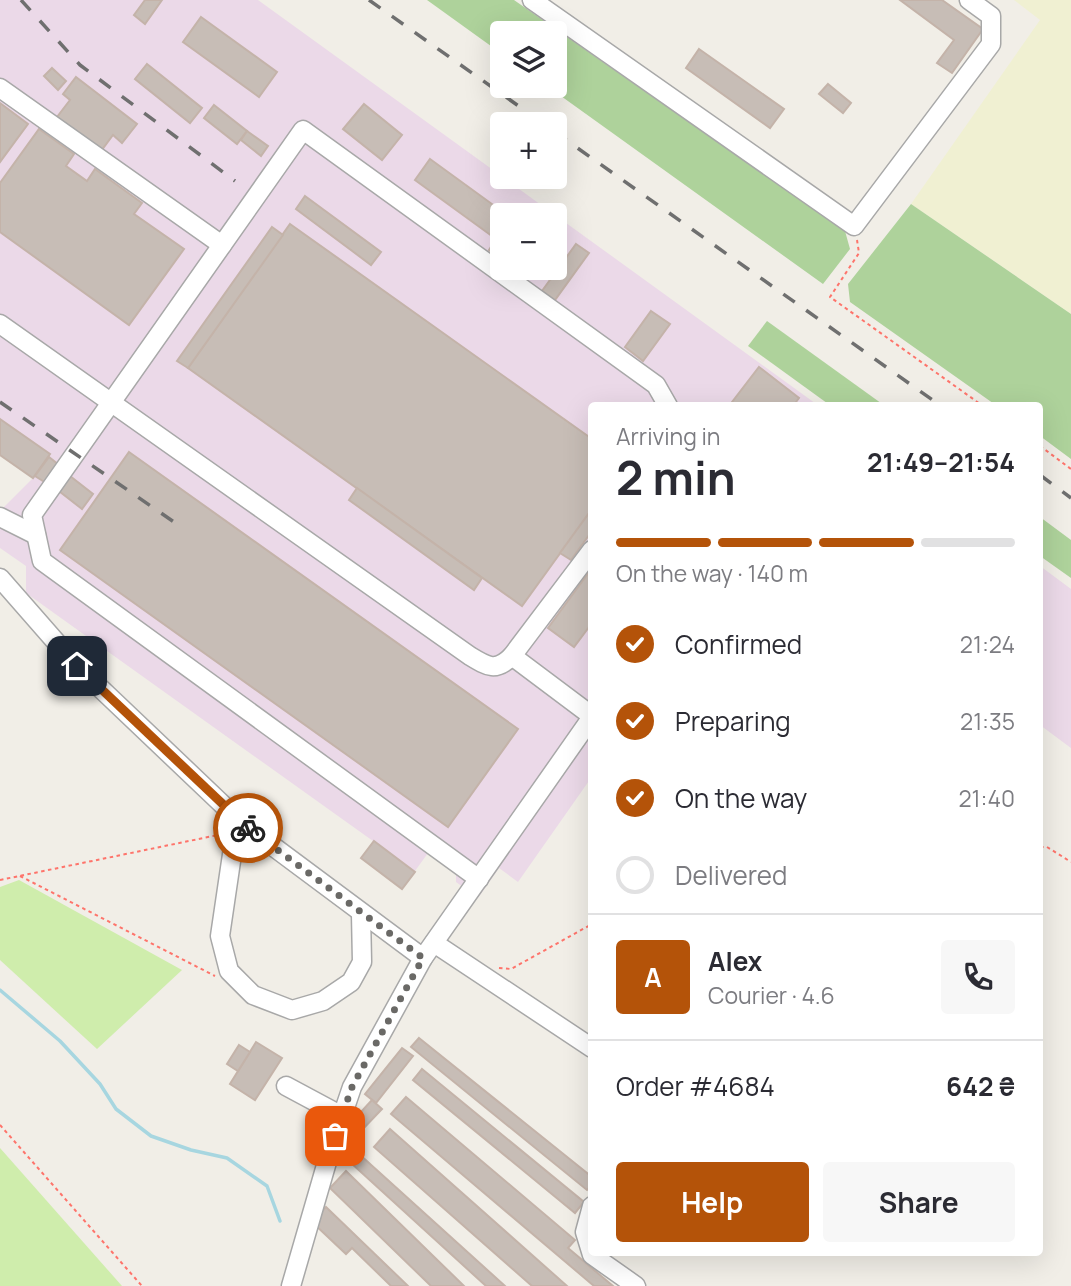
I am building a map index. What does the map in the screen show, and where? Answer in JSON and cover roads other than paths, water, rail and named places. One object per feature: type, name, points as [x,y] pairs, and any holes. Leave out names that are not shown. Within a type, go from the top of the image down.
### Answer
[{"type":"street","points":[[532,0],[854,226],[991,44],[990,16],[968,0]]},
{"type":"street","points":[[0,88],[222,246]]},
{"type":"street","points":[[479,879],[42,561],[32,515],[303,130],[656,385],[666,402]]},
{"type":"street","points":[[1,328],[487,666],[502,665],[512,656],[588,555]]},
{"type":"street","points":[[0,517],[36,536]]},
{"type":"street","points":[[0,578],[77,666],[243,824],[423,958]]},
{"type":"street","points":[[512,656],[588,714]]},
{"type":"street","points":[[291,1286],[352,1087],[423,958],[588,723]]},
{"type":"street","points":[[243,824],[234,841],[220,936],[229,971],[253,995],[292,1010],[323,1001],[351,982],[362,962],[361,914]]},
{"type":"street","points":[[434,943],[588,1045]]},
{"type":"street","points":[[286,1086],[342,1116]]},
{"type":"street","points":[[588,1221],[585,1232],[588,1242]]},
{"type":"street","points":[[593,1256],[636,1286]]},
{"type":"waterway","points":[[0,990],[60,1041],[100,1084],[116,1109],[151,1136],[191,1150],[227,1158],[267,1186],[280,1221]]},
{"type":"railway","points":[[21,0],[80,65],[235,181]]},
{"type":"railway","points":[[369,0],[527,112]]},
{"type":"railway","points":[[567,141],[935,402]]},
{"type":"railway","points":[[0,402],[174,522]]},
{"type":"railway","points":[[1043,477],[1071,498]]}]
